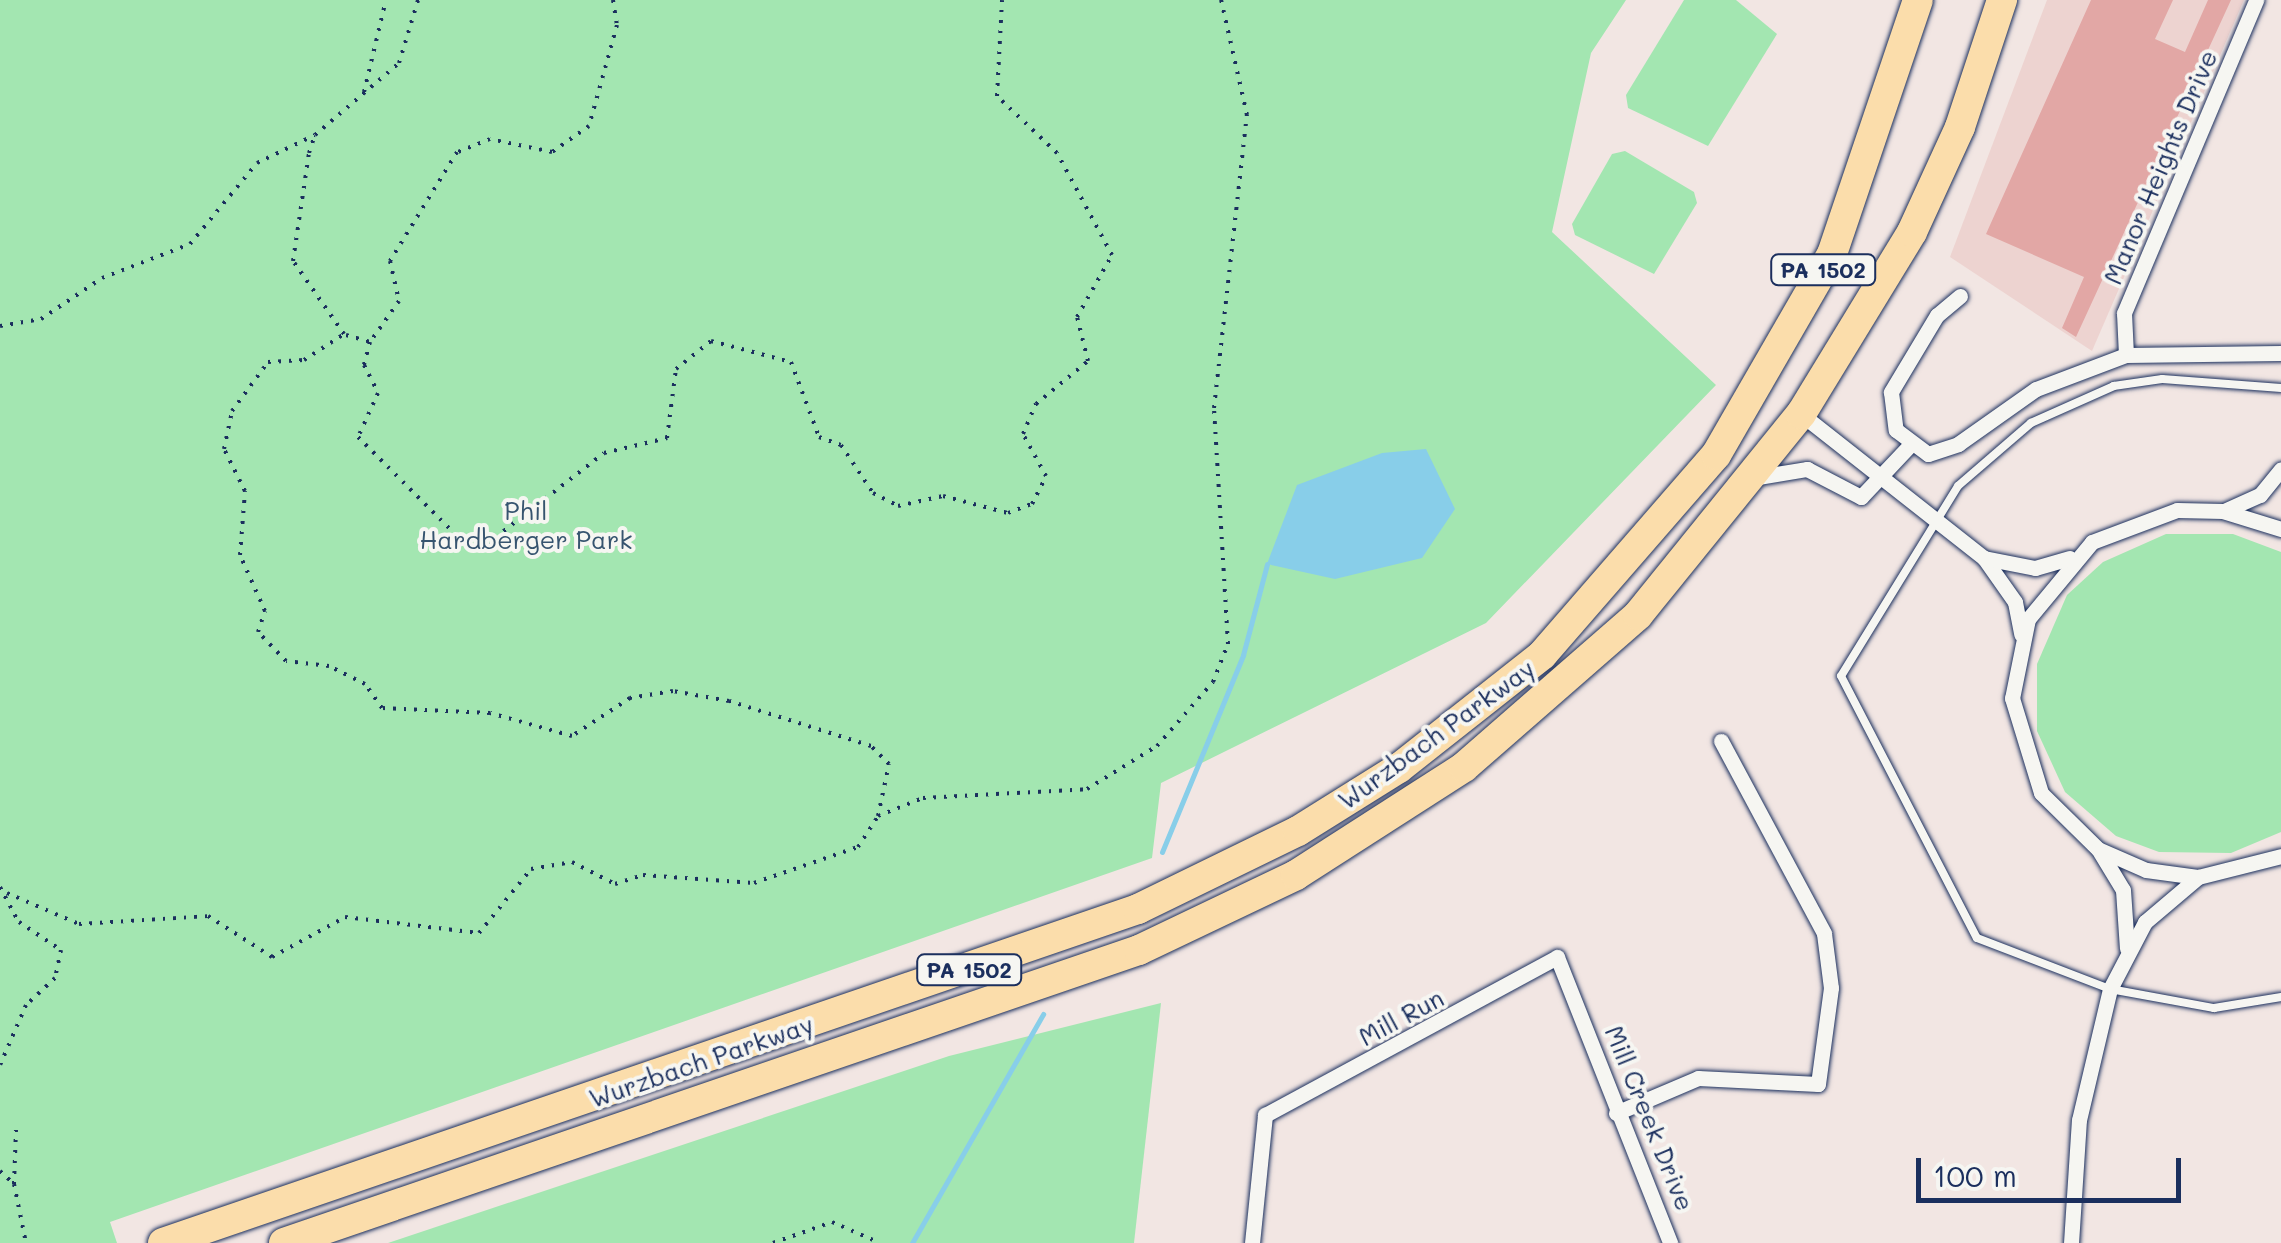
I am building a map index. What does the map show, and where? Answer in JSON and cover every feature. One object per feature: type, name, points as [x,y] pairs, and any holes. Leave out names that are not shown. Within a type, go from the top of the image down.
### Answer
[{"type":"highway","name":"Wurzbach Parkway","points":[[163,1243],[1138,909],[1265,849],[1399,768],[1542,655],[1716,455],[1832,254],[1918,0]]},
{"type":"highway","name":"Wurzbach Parkway","points":[[284,1243],[1014,996],[1237,907],[1387,821],[1522,722],[1638,615],[1755,478],[1801,414],[1912,232],[1960,128],[2002,0]]},
{"type":"street","name":"Manor Heights Drive","points":[[2126,355],[2124,313],[2256,0]]},
{"type":"street","points":[[1960,296],[1937,316],[1892,392],[1888,412],[1910,445],[1942,453],[2036,389],[2126,355],[2281,353]]},
{"type":"street","points":[[1801,414],[1984,558],[2014,602],[2021,638],[2012,698],[2024,757],[2053,809],[2098,849],[2146,870],[2198,877],[2281,856]]},
{"type":"street","points":[[1755,478],[1790,465],[1860,498],[1887,478],[1910,445]]},
{"type":"street","points":[[1984,558],[2035,568],[2074,556],[2144,518],[2223,511],[2260,495],[2281,468]]},
{"type":"street","points":[[2223,511],[2281,529]]},
{"type":"street","points":[[2021,638],[2074,556]]},
{"type":"street","points":[[1616,1113],[1698,1078],[1818,1084],[1831,988],[1824,933],[1721,742]]},
{"type":"street","points":[[2098,849],[2122,890],[2127,950]]},
{"type":"street","points":[[2071,1243],[2080,1120],[2110,989],[2127,950],[2198,877]]},
{"type":"street","name":"Mill Creek Drive","points":[[1556,957],[1616,1113],[1650,1177],[1670,1243]]},
{"type":"street","name":"Mill Run","points":[[1252,1243],[1266,1115],[1556,957]]},
{"type":"lane","points":[[2281,388],[2216,376],[2114,386],[1994,450],[1930,516],[1844,660],[1844,695],[1966,928],[2020,959],[2110,989],[2214,1008],[2281,997]]},
{"type":"path","points":[[364,92],[386,0]]},
{"type":"path","points":[[0,326],[41,319],[102,278],[190,244],[257,163],[315,135],[399,63],[418,0]]},
{"type":"path","points":[[613,0],[617,24],[589,126],[552,152],[502,139],[457,152],[390,260],[398,301],[370,342],[364,365],[378,392],[358,436],[466,545],[487,544],[538,510],[604,454],[667,438],[676,369],[711,340],[791,362],[820,436],[841,445],[873,493],[898,506],[943,496],[1008,513],[1032,504],[1046,476],[1024,434],[1036,404],[1088,361],[1077,318],[1112,256],[1057,154],[997,96],[1002,0]]},
{"type":"path","points":[[878,816],[923,798],[1087,790],[1156,746],[1213,682],[1228,644],[1214,408],[1247,115],[1221,0]]},
{"type":"path","points":[[315,135],[293,261],[344,334],[370,342]]},
{"type":"path","points":[[0,888],[79,924],[208,916],[272,957],[345,917],[479,933],[531,869],[572,862],[615,884],[643,875],[754,883],[858,847],[878,816],[889,764],[871,746],[729,701],[673,691],[630,698],[572,736],[490,713],[382,708],[366,684],[329,666],[286,662],[258,632],[265,610],[240,555],[245,491],[224,449],[232,411],[268,362],[304,360],[344,334]]},
{"type":"path","points":[[0,1065],[26,1005],[61,962],[53,939],[19,922],[7,894]]},
{"type":"path","points":[[16,1130],[14,1184],[26,1243]]},
{"type":"path","points":[[0,1170],[14,1184]]},
{"type":"path","points":[[773,1243],[838,1223],[880,1243]]},
{"type":"shaded area","points":[[2047,0],[2244,0],[2092,351],[1950,257]]},
{"type":"green space","name":"Phil Hardberger Park","points":[[0,0],[1626,0],[1591,53],[1552,232],[1716,385],[1486,623],[1161,783],[1152,858],[110,1222],[117,1243],[0,1243]]},
{"type":"green space","points":[[1684,0],[1736,0],[1777,34],[1708,146],[1628,108],[1626,95]]},
{"type":"green space","points":[[1625,151],[1694,192],[1697,203],[1654,274],[1575,235],[1572,224],[1612,154]]},
{"type":"green space","points":[[2166,534],[2233,534],[2281,552],[2281,832],[2231,853],[2159,852],[2116,836],[2065,792],[2037,731],[2037,664],[2067,595],[2103,562]]},
{"type":"green space","points":[[1161,1003],[1134,1243],[388,1243],[949,1056]]},
{"type":"water","points":[[1426,449],[1455,509],[1422,558],[1335,579],[1267,564],[1297,485],[1382,453]]},
{"type":"building","points":[[2091,0],[2173,0],[2155,39],[2185,52],[2208,0],[2231,0],[2076,337],[2062,328],[2084,277],[1986,234]]},
{"type":"waterway","points":[[1162,852],[1243,655],[1267,564]]},
{"type":"waterway","points":[[912,1243],[1043,1014]]}]
